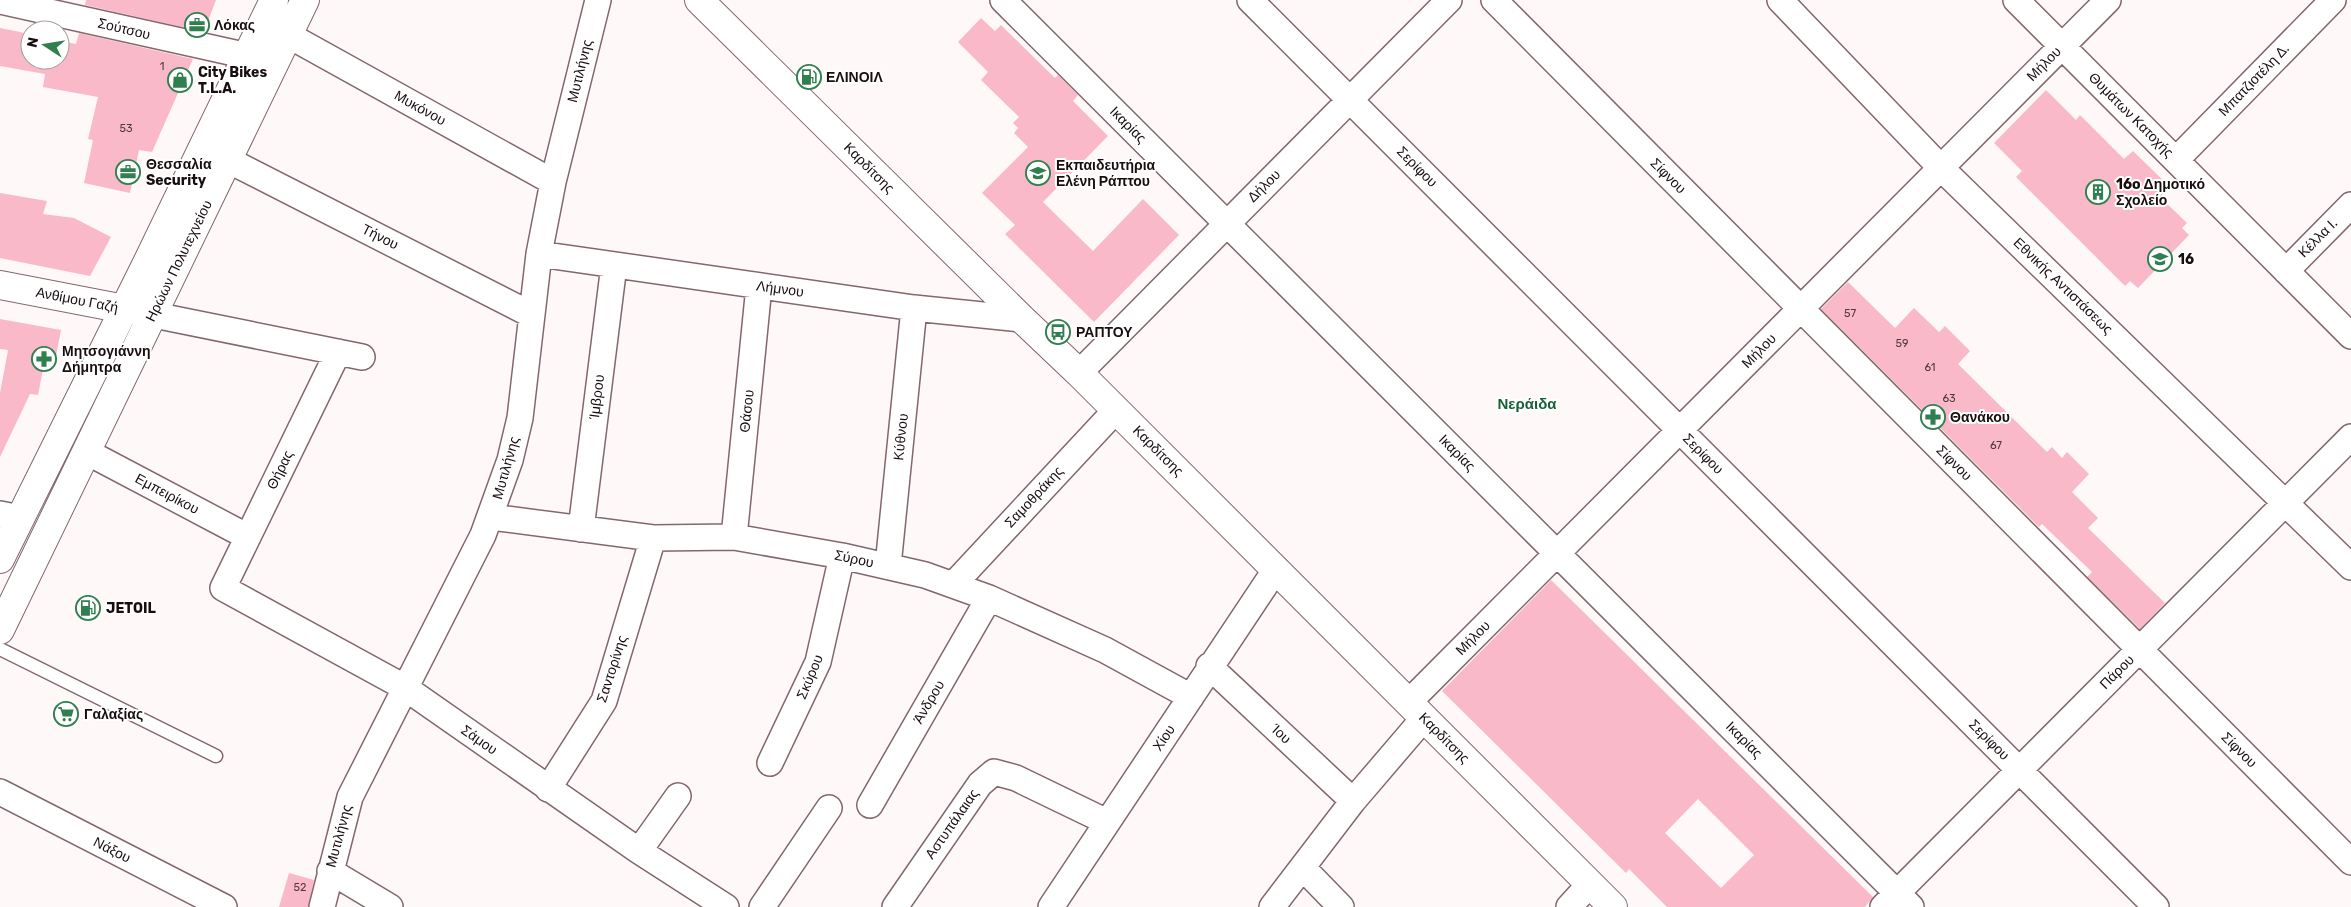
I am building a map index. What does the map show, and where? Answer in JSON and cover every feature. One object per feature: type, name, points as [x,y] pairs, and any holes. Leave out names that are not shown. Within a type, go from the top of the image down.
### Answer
[{"type":"main road","name":"Ηρώων Πολυτεχνείου","points":[[0,559],[10,516],[124,309],[274,0]]},
{"type":"main road","name":"Ηρώων Πολυτεχνείου","points":[[0,630],[305,0]]},
{"type":"main road","name":"Καρδίτσης","points":[[708,3],[1612,907]]},
{"type":"main road","name":"Ανθίμου Γαζή","points":[[0,285],[154,315]]},
{"type":"street","name":"Μυτιλήνης","points":[[322,907],[350,796],[404,686],[492,518],[510,460],[520,418],[539,254],[553,182],[598,0]]},
{"type":"street","name":"Ικαρίας","points":[[1003,0],[1557,553],[1897,902]]},
{"type":"street","name":"Σερίφου","points":[[1250,0],[2156,907]]},
{"type":"street","name":"Δήλου","points":[[1079,373],[1450,0]]},
{"type":"street","name":"Σίφνου","points":[[1494,0],[2351,862]]},
{"type":"street","name":"Εθνικής Αντιστάσεως","points":[[1780,0],[1941,168],[2351,567]]},
{"type":"street","name":"Θυμάτων Κατοχής","points":[[2016,0],[2351,336]]},
{"type":"street","name":"Μήλου","points":[[1272,907],[1353,801],[1417,710],[1557,553],[2108,0]]},
{"type":"street","name":"Μπατζιοτέλη Δ.","points":[[2176,160],[2333,0]]},
{"type":"street","name":"Σούτσου","points":[[0,1],[72,8],[248,56]]},
{"type":"street","name":"Μυκόνου","points":[[288,35],[553,182]]},
{"type":"street","name":"Τήνου","points":[[228,160],[532,315]]},
{"type":"street","name":"Κέλλα Ι.","points":[[2286,271],[2351,205]]},
{"type":"street","name":"Λήμνου","points":[[539,254],[914,308],[1022,319]]},
{"type":"street","name":"Ίμβρου","points":[[581,529],[614,265]]},
{"type":"street","name":"Θάσου","points":[[734,537],[759,286]]},
{"type":"street","name":"Κύθνου","points":[[888,566],[914,308]]},
{"type":"street","points":[[154,315],[362,357]]},
{"type":"street","name":"Θήρας","points":[[223,588],[338,352]]},
{"type":"street","name":"Σαμοθράκης","points":[[953,585],[1116,410]]},
{"type":"street","name":"Πάρου","points":[[1897,902],[2020,770],[2351,436]]},
{"type":"street","name":"Εμπειρίκου","points":[[87,452],[248,537]]},
{"type":"street","name":"Σύρου","points":[[492,518],[653,538],[734,537],[842,556],[925,575],[989,598],[1105,650],[1191,697]]},
{"type":"street","name":"Σαντορίνης","points":[[548,789],[604,701],[653,538]]},
{"type":"street","name":"Σκύρου","points":[[770,763],[818,662],[842,556]]},
{"type":"street","name":"Χίου","points":[[1051,907],[1276,569]]},
{"type":"street","name":"Σάμου","points":[[223,588],[404,686],[548,789],[726,907]]},
{"type":"street","name":"Άνδρου","points":[[870,805],[989,598]]},
{"type":"street","name":"Ίου","points":[[1210,666],[1353,801]]},
{"type":"street","name":"Αστυπάλαιας","points":[[895,907],[980,784],[994,772],[1016,778],[1108,822]]},
{"type":"street","name":"Νάξου","points":[[0,792],[224,907]]},
{"type":"street","points":[[639,851],[678,796]]},
{"type":"street","points":[[762,907],[829,808]]},
{"type":"street","points":[[1303,868],[1341,907]]},
{"type":"street","points":[[330,871],[390,907]]},
{"type":"street","points":[[1569,907],[1590,884]]},
{"type":"lane","points":[[0,650],[216,756]]},
{"type":"building","points":[[86,0],[216,0],[204,32],[85,5]]},
{"type":"building","points":[[981,18],[995,31],[1001,25],[1055,78],[1058,75],[1078,95],[1073,101],[1108,136],[1043,202],[1093,251],[1143,199],[1179,235],[1094,322],[1005,234],[1015,225],[982,193],[1028,147],[1014,133],[1018,128],[1013,123],[1019,117],[981,80],[988,72],[958,42]]},
{"type":"building","points":[[0,28],[20,32],[20,70],[0,66]]},
{"type":"building","points":[[79,33],[193,59],[152,152],[139,150],[130,193],[84,183],[93,140],[88,139],[98,97],[43,87],[45,74],[22,70],[70,70],[70,43],[76,44]]},
{"type":"building","name":"16o Δημοτικό Σχολείο","points":[[2046,90],[2076,120],[2080,115],[2124,159],[2133,151],[2170,187],[2160,197],[2187,223],[2182,228],[2189,235],[2138,288],[2130,281],[2125,286],[2016,177],[2022,171],[1994,143]]},
{"type":"building","points":[[0,193],[47,201],[43,214],[74,218],[111,237],[90,276],[0,258]]},
{"type":"building","points":[[1848,282],[1895,328],[1914,308],[1939,332],[1945,326],[1970,351],[1958,364],[2047,452],[2052,447],[2062,458],[2067,452],[2089,474],[2072,492],[2098,518],[2088,528],[2165,603],[2140,629],[2087,577],[2092,572],[2042,524],[2039,527],[1821,309]]},
{"type":"building","points":[[0,319],[61,330],[54,366],[44,364],[38,395],[30,394],[0,457],[0,393],[8,350],[0,349]]},
{"type":"building","points":[[1551,580],[1873,897],[1865,907],[1667,907],[1629,869],[1626,873],[1442,691]],"holes":[[[1698,799],[1754,855],[1721,888],[1665,833]]]},
{"type":"building","points":[[289,873],[314,880],[308,907],[279,907]]},
{"type":"place","name":"Λόκας","points":[[197,25]]},
{"type":"place","name":"ΕΛΙΝΟΙΛ","points":[[809,77]]},
{"type":"place","name":"City Bikes T.L.A.","points":[[180,80]]},
{"type":"place","name":"Θεσσαλία Security","points":[[128,172]]},
{"type":"place","name":"Εκπαιδευτήρια Ελένη Ράπτου","points":[[1038,173]]},
{"type":"place","name":"16o Δημοτικό Σχολείο","points":[[2098,192]]},
{"type":"place","name":"16","points":[[2160,259]]},
{"type":"place","name":"ΡΑΠΤΟΥ","points":[[1058,332]]},
{"type":"place","name":"Μητσογιάννη Δήμητρα","points":[[44,359]]},
{"type":"place","name":"Θανάκου","points":[[1933,417]]},
{"type":"place","name":"JETOIL","points":[[88,608]]},
{"type":"place","name":"Γαλαξίας","points":[[66,714]]},
{"type":"district","name":"Νεράιδα","points":[[1527,404]]}]
